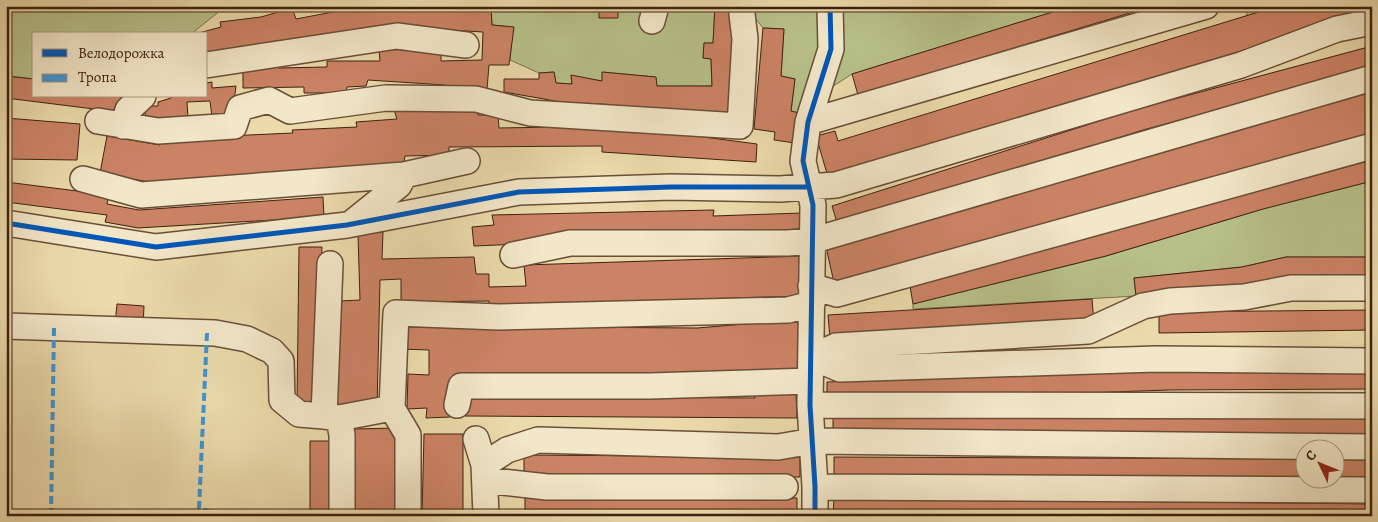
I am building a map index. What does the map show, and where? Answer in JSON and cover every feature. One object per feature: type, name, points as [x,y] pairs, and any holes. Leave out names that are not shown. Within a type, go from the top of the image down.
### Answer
[{"type":"street","points":[[98,121],[158,131],[234,126],[240,108],[270,100],[290,111],[386,98],[476,99],[530,113],[740,126],[745,39],[741,6]]},
{"type":"street","points":[[815,516],[810,406],[813,204],[803,161],[808,122],[831,49],[830,6]]},
{"type":"street","points":[[808,122],[1206,6]]},
{"type":"street","points":[[6,223],[156,247],[351,224],[519,192],[671,187],[810,187],[836,185],[1241,65],[1337,29],[1372,22]]},
{"type":"street","points":[[208,65],[397,36],[466,45]]},
{"type":"street","points":[[513,255],[570,243],[788,243],[811,241],[1372,78]]},
{"type":"street","points":[[123,126],[128,110],[142,98]]},
{"type":"street","points":[[408,516],[408,435],[392,408],[396,313],[499,317],[788,310],[812,295],[837,294],[1372,146]]},
{"type":"street","points":[[83,179],[140,195],[404,175],[467,161]]},
{"type":"street","points":[[351,224],[398,185],[404,175]]},
{"type":"street","points":[[330,264],[331,417],[342,435],[342,516]]},
{"type":"street","points":[[811,369],[836,346],[1088,331],[1143,306],[1170,301],[1244,297],[1290,288],[1372,288]]},
{"type":"street","points":[[6,326],[207,333],[247,339],[272,351],[281,360],[282,400],[299,414],[331,417],[392,408]]},
{"type":"street","points":[[457,405],[461,386],[650,386],[811,369],[1156,358],[1372,361]]},
{"type":"street","points":[[810,406],[1372,406]]},
{"type":"street","points":[[476,439],[485,472],[489,515]]},
{"type":"street","points":[[485,472],[507,450],[538,440],[778,447],[813,441],[1372,447]]},
{"type":"street","points":[[485,472],[547,487],[785,487]]},
{"type":"street","points":[[815,487],[1372,490]]},
{"type":"green space","points":[[6,6],[226,6],[194,32],[32,32],[32,79],[6,76]]},
{"type":"green space","points":[[472,6],[715,6],[713,43],[704,43],[703,58],[711,59],[712,86],[657,86],[655,77],[603,72],[602,81],[571,76],[572,84],[556,83],[554,72],[539,73],[510,60],[513,27],[492,25],[491,8]]},
{"type":"green space","points":[[746,6],[1072,6],[852,74],[821,94],[799,113],[791,111],[795,79],[781,76],[784,29],[763,28]]},
{"type":"green space","points":[[1246,6],[1278,6],[1247,16]]},
{"type":"green space","points":[[1372,181],[1372,257],[1286,257],[1242,267],[1134,278],[1136,296],[913,309],[913,304],[1106,256],[1263,209]]},
{"type":"building","points":[[415,6],[491,8],[492,25],[514,27],[509,65],[489,65],[487,89],[444,89],[445,85],[368,80],[366,86],[347,87],[346,93],[304,93],[304,87],[243,88],[243,70],[278,64],[278,68],[327,67],[327,61],[380,61],[379,50],[441,49],[441,61],[482,60],[483,32],[417,28],[208,57],[208,32],[202,32],[221,27],[220,22],[261,17],[292,8],[296,19],[338,11]]},
{"type":"building","points":[[715,6],[734,6],[728,118],[602,104],[572,104],[504,92],[504,79],[539,79],[539,73],[554,72],[556,83],[572,84],[571,75],[602,81],[602,72],[656,77],[657,86],[712,86],[711,59],[703,58],[704,43],[713,43]]},
{"type":"building","points":[[1072,6],[1153,6],[858,95],[852,74]]},
{"type":"building","points":[[1278,6],[1353,6],[1356,16],[828,177],[816,136],[835,131],[838,141]]},
{"type":"building","points":[[599,7],[618,7],[618,18],[599,18]]},
{"type":"building","points":[[763,28],[784,29],[781,76],[795,79],[791,111],[799,113],[795,143],[774,140],[775,132],[754,129]]},
{"type":"building","points":[[1372,46],[1372,68],[1143,130],[838,226],[832,206],[1137,109]]},
{"type":"building","points":[[6,76],[32,79],[32,98],[121,98],[118,112],[6,98]]},
{"type":"building","points":[[212,82],[212,88],[236,86],[232,117],[212,117],[210,101],[187,102],[188,118],[146,120],[144,106],[158,106],[158,102],[171,98],[208,98],[208,83]]},
{"type":"building","points":[[1372,92],[1372,139],[835,287],[826,247]]},
{"type":"building","points":[[477,107],[478,115],[498,115],[499,128],[620,126],[757,144],[756,162],[602,152],[602,146],[449,147],[449,155],[405,156],[404,163],[198,185],[166,180],[165,185],[100,173],[107,136],[160,145],[161,139],[293,133],[292,130],[357,127],[356,122],[397,119],[394,110]]},
{"type":"building","points":[[6,118],[80,124],[77,160],[6,159]]},
{"type":"building","points":[[1372,160],[1372,181],[1263,209],[1106,256],[913,304],[910,286]]},
{"type":"building","points":[[6,182],[109,195],[107,204],[139,210],[323,197],[324,217],[138,228],[105,222],[107,215],[6,202]]},
{"type":"building","points":[[714,210],[713,216],[802,213],[803,232],[474,246],[472,227],[494,225],[492,215]]},
{"type":"building","points":[[383,232],[382,259],[474,257],[476,274],[489,274],[489,287],[526,286],[524,265],[806,256],[805,296],[489,305],[489,301],[401,302],[401,279],[380,280],[377,408],[332,410],[340,301],[360,300],[358,234]]},
{"type":"building","points":[[299,247],[322,247],[317,404],[297,403]]},
{"type":"building","points":[[1286,257],[1372,257],[1372,281],[1136,296],[1134,278],[1242,267]]},
{"type":"building","points":[[1092,299],[1094,323],[830,339],[828,315]]},
{"type":"building","points":[[117,304],[144,306],[143,327],[115,325]]},
{"type":"building","points":[[1372,310],[1372,330],[1159,333],[1159,312]]},
{"type":"building","points":[[805,319],[803,368],[785,372],[672,379],[453,375],[450,417],[426,418],[427,408],[407,409],[408,374],[429,375],[429,350],[400,349],[401,326],[697,328]]},
{"type":"building","points":[[1372,368],[1372,389],[1169,390],[827,402],[827,382],[1169,370]]},
{"type":"building","points":[[754,394],[796,394],[797,418],[465,416],[466,396],[755,398]]},
{"type":"building","points":[[833,412],[1372,414],[1372,434],[1159,435],[833,432]]},
{"type":"building","points":[[396,428],[397,516],[355,516],[354,429]]},
{"type":"building","points":[[424,434],[463,434],[463,516],[422,516]]},
{"type":"building","points":[[310,441],[333,441],[333,516],[310,516]]},
{"type":"building","points":[[524,455],[800,457],[800,477],[524,475]]},
{"type":"building","points":[[834,457],[1296,459],[1296,481],[834,479]]},
{"type":"building","points":[[1346,459],[1372,459],[1372,481],[1346,481]]},
{"type":"building","points":[[525,498],[797,498],[797,516],[525,516]]},
{"type":"building","points":[[834,498],[1372,504],[1372,516],[833,516]]},
{"type":"marked path","points":[[51,516],[54,328]]},
{"type":"marked path","points":[[207,333],[199,508],[223,516]]},
{"type":"cycle path","points":[[815,516],[810,405],[813,205],[803,161],[808,122],[831,49],[830,6]]},
{"type":"cycle path","points":[[6,223],[156,247],[347,225],[519,192],[671,187],[809,187]]}]
